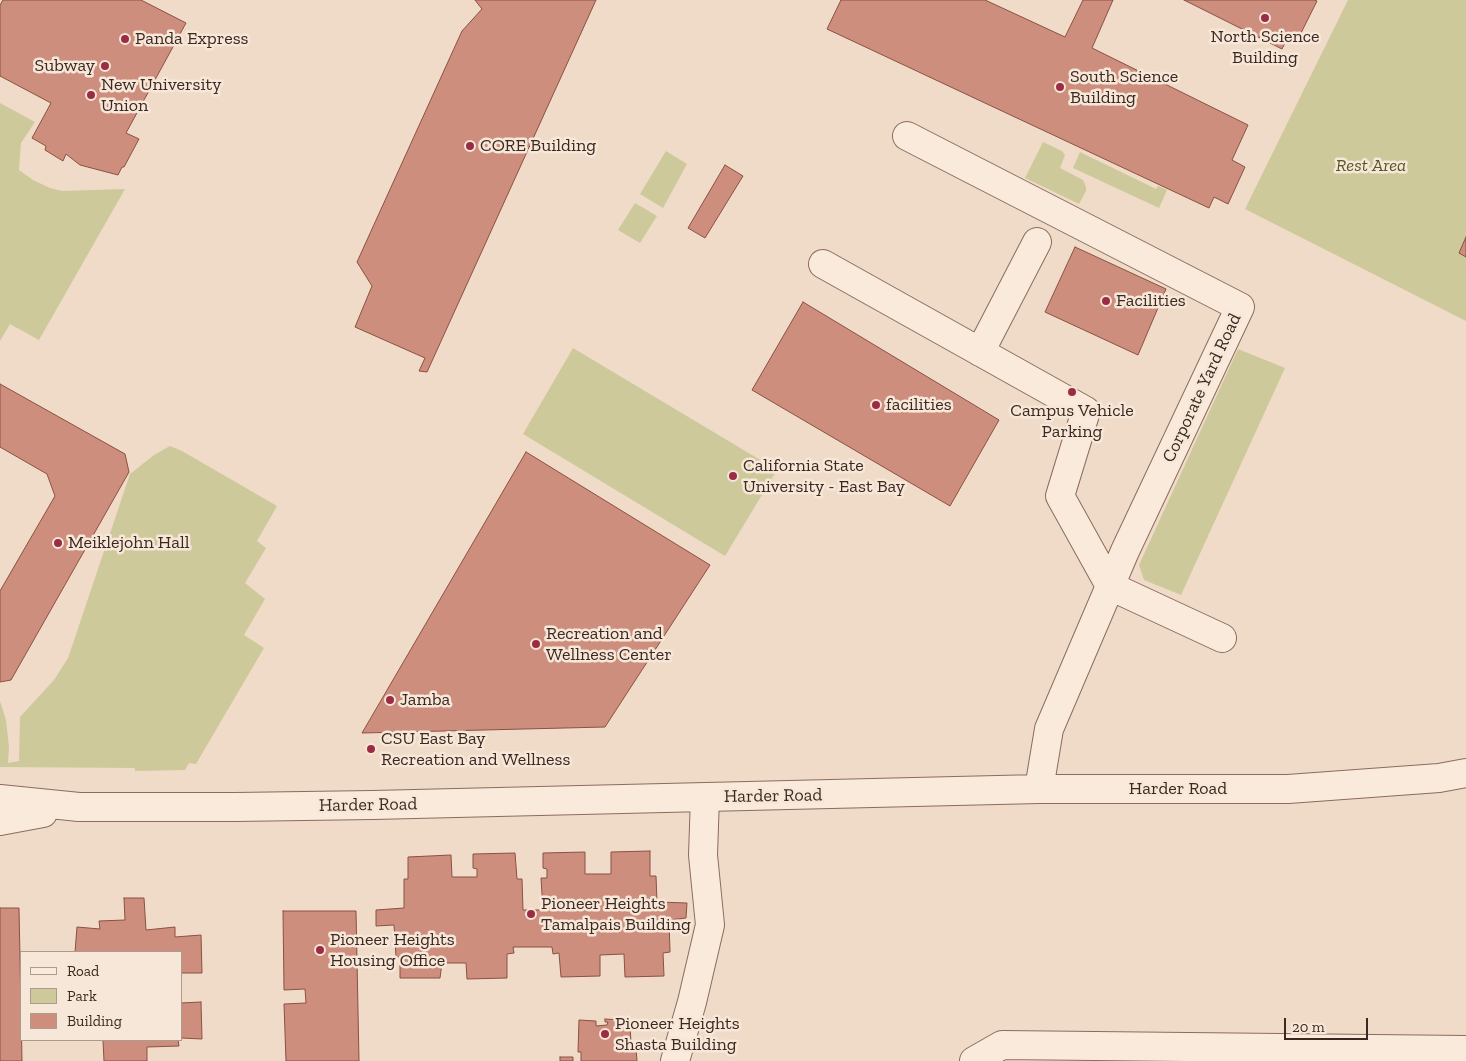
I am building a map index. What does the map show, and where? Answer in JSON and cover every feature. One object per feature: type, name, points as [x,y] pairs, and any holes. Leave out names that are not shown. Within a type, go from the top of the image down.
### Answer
[{"type":"street","name":"Corporate Yard Road","points":[[907,136],[1240,307],[1110,586],[1049,729],[1039,789]]},
{"type":"street","points":[[980,352],[1038,242]]},
{"type":"street","points":[[823,264],[1086,412],[1060,496],[1110,586],[1222,638]]},
{"type":"street","name":"Harder Road","points":[[0,800],[79,807],[383,805],[1039,789],[1288,789],[1439,778],[1463,766]]},
{"type":"street","points":[[675,1061],[692,1002],[710,925],[703,855],[705,797]]},
{"type":"street","name":"Harder Road","points":[[0,821],[79,807]]},
{"type":"street","points":[[974,1061],[1002,1045],[1466,1050]]},
{"type":"green space","name":"Rest Area","points":[[1348,0],[1466,0],[1466,321],[1245,209]]},
{"type":"green space","points":[[0,103],[35,122],[21,143],[19,170],[33,180],[62,191],[125,189],[39,340],[10,324],[0,341]]},
{"type":"green space","points":[[1043,142],[1062,151],[1065,155],[1060,168],[1083,180],[1086,191],[1079,204],[1025,178]]},
{"type":"green space","points":[[666,151],[687,164],[663,208],[640,194]]},
{"type":"green space","points":[[1080,152],[1156,189],[1158,186],[1167,190],[1159,208],[1073,168]]},
{"type":"green space","points":[[635,203],[657,216],[640,243],[618,230]]},
{"type":"green space","points":[[573,348],[777,470],[725,556],[523,434]]},
{"type":"green space","points":[[1238,349],[1285,368],[1181,595],[1144,580],[1139,565]]},
{"type":"green space","points":[[170,446],[182,451],[277,506],[257,541],[266,548],[245,583],[265,599],[244,635],[264,648],[196,764],[189,763],[185,770],[135,771],[135,768],[0,767],[0,701],[6,720],[9,747],[8,763],[19,761],[20,717],[54,680],[68,658],[130,474],[154,455]]},
{"type":"building","name":"New University Union","points":[[3,0],[141,0],[186,23],[126,133],[139,139],[118,175],[80,165],[66,154],[63,161],[45,150],[46,146],[32,138],[51,103],[0,76],[0,5]]},
{"type":"building","name":"CORE Building","points":[[475,0],[596,0],[427,372],[419,371],[425,358],[355,327],[372,286],[357,262],[462,31],[482,9]]},
{"type":"building","name":"South Science Building","points":[[841,0],[985,0],[1065,37],[1083,0],[1113,0],[1092,48],[1248,125],[1232,160],[1245,167],[1228,204],[1214,197],[1209,208],[827,29]]},
{"type":"building","name":"North Science Building","points":[[1184,0],[1317,1],[1298,39],[1289,35],[1282,49]]},
{"type":"building","points":[[725,165],[743,176],[705,238],[688,228]]},
{"type":"building","points":[[1466,237],[1466,257],[1459,253]]},
{"type":"building","name":"Facilities","points":[[1075,247],[1166,289],[1138,355],[1045,312]]},
{"type":"building","name":"facilities","points":[[803,302],[999,420],[950,506],[752,390]]},
{"type":"building","name":"Meiklejohn Hall","points":[[0,384],[125,454],[129,472],[11,680],[0,682],[0,591],[55,496],[47,474],[0,447]]},
{"type":"building","name":"Recreation and Wellness Center","points":[[526,452],[710,565],[605,727],[362,733]]},
{"type":"building","name":"Pioneer Heights Tamalpais Building","points":[[650,851],[650,876],[656,876],[657,902],[687,903],[686,918],[669,920],[670,952],[663,953],[664,976],[625,977],[624,954],[600,955],[600,976],[561,977],[559,953],[553,954],[552,947],[513,947],[514,953],[507,954],[507,978],[467,979],[466,963],[442,963],[440,978],[400,978],[400,957],[396,957],[394,925],[376,926],[376,910],[404,908],[404,879],[408,879],[408,857],[451,855],[452,877],[477,877],[477,869],[473,868],[473,854],[515,853],[517,879],[522,879],[523,910],[543,910],[541,878],[547,878],[547,869],[543,868],[543,853],[585,852],[585,874],[611,874],[611,852]]},
{"type":"building","points":[[124,898],[144,898],[146,930],[175,927],[175,937],[201,935],[202,973],[182,973],[182,951],[75,951],[77,927],[100,929],[99,921],[125,920]]},
{"type":"building","points":[[0,908],[19,908],[20,1041],[22,1041],[22,1061],[0,1061]]},
{"type":"building","name":"Pioneer Heights Housing Office","points":[[283,911],[356,911],[359,1061],[286,1061],[284,1004],[306,1003],[305,989],[284,990]]},
{"type":"building","points":[[201,1002],[202,1039],[182,1038],[182,1003]]},
{"type":"building","name":"Pioneer Heights Shasta Building","points":[[605,1019],[621,1020],[619,1022],[620,1025],[630,1024],[631,1043],[633,1043],[633,1048],[636,1048],[637,1061],[581,1061],[581,1052],[578,1052],[579,1020],[596,1021],[596,1026],[607,1025],[608,1022],[605,1022]]},
{"type":"building","points":[[103,1041],[178,1041],[179,1046],[147,1047],[147,1061],[104,1061]]},
{"type":"building","name":"Pioneer Heights Shasta Building","points":[[560,1057],[573,1057],[573,1061],[560,1061]]},
{"type":"place","name":"North Science Building","points":[[1265,18]]},
{"type":"place","name":"Panda Express","points":[[125,39]]},
{"type":"place","name":"Subway","points":[[105,66]]},
{"type":"place","name":"South Science Building","points":[[1060,87]]},
{"type":"place","name":"New University Union","points":[[91,95]]},
{"type":"place","name":"CORE Building","points":[[470,146]]},
{"type":"place","name":"Facilities","points":[[1106,301]]},
{"type":"place","name":"Campus Vehicle Parking","points":[[1072,392]]},
{"type":"place","name":"facilities","points":[[876,405]]},
{"type":"place","name":"California State University - East Bay","points":[[733,476]]},
{"type":"place","name":"Meiklejohn Hall","points":[[58,543]]},
{"type":"place","name":"Recreation and Wellness Center","points":[[536,644]]},
{"type":"place","name":"Jamba","points":[[390,700]]},
{"type":"place","name":"CSU East Bay Recreation and Wellness","points":[[371,749]]},
{"type":"place","name":"Pioneer Heights Tamalpais Building","points":[[531,914]]},
{"type":"place","name":"Pioneer Heights Housing Office","points":[[320,950]]},
{"type":"place","name":"Pioneer Heights Shasta Building","points":[[605,1034]]}]
